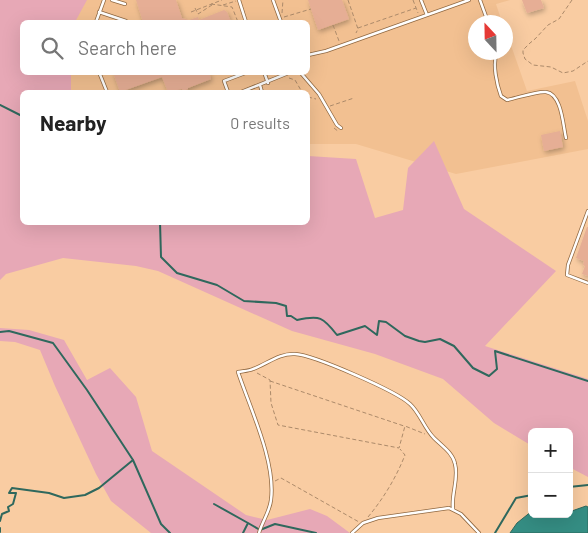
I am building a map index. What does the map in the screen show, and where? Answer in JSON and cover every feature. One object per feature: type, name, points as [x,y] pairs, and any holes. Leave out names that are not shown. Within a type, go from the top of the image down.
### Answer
[{"type":"lane","points":[[97,20],[104,0]]},
{"type":"lane","points":[[112,0],[125,4]]},
{"type":"lane","points":[[239,0],[245,20]]},
{"type":"lane","points":[[273,0],[282,20]]},
{"type":"lane","points":[[422,0],[427,15]]},
{"type":"lane","points":[[310,54],[326,51],[469,0]]},
{"type":"lane","points":[[480,0],[485,15]]},
{"type":"lane","points":[[99,12],[123,20]]},
{"type":"lane","points":[[496,60],[501,96],[507,100],[546,92],[555,96],[559,104],[566,138]]},
{"type":"lane","points":[[100,75],[106,90]]},
{"type":"lane","points":[[227,90],[224,81],[240,75]]},
{"type":"lane","points":[[265,75],[268,83]]},
{"type":"lane","points":[[246,90],[285,75]]},
{"type":"lane","points":[[302,75],[320,94],[337,125],[341,128]]},
{"type":"lane","points":[[260,85],[261,90]]},
{"type":"lane","points":[[588,211],[568,265],[567,275],[588,283]]},
{"type":"lane","points":[[260,533],[271,501],[266,453],[238,372],[253,370],[283,355],[295,354],[311,357],[365,379],[406,400],[433,437],[445,448],[455,462],[457,473],[452,499],[453,509]]},
{"type":"lane","points":[[352,533],[363,524],[378,518],[438,509],[453,509],[461,514],[479,533]]},
{"type":"path","points":[[191,12],[222,0]]},
{"type":"path","points":[[222,6],[236,0]]},
{"type":"path","points":[[283,0],[282,10],[284,18],[311,8]]},
{"type":"path","points":[[348,0],[358,28],[356,33]]},
{"type":"path","points":[[413,0],[418,13]]},
{"type":"path","points":[[572,0],[568,3],[559,19],[548,25],[523,50],[523,53],[525,59],[533,65],[551,67],[560,73],[574,72],[588,61]]},
{"type":"path","points":[[195,9],[198,14],[212,4],[232,7],[237,20]]},
{"type":"path","points":[[358,28],[416,8]]},
{"type":"path","points":[[333,25],[339,41]]},
{"type":"path","points":[[289,78],[295,80],[301,90]]},
{"type":"path","points":[[310,97],[317,99]]},
{"type":"path","points":[[329,106],[354,98]]},
{"type":"path","points":[[330,122],[338,132]]},
{"type":"path","points":[[253,370],[270,380],[433,437]]},
{"type":"path","points":[[270,380],[271,403],[278,425],[399,448],[405,455],[382,500],[363,524],[281,478],[270,484]]},
{"type":"path","points":[[399,448],[405,426]]},
{"type":"shaded area","points":[[0,0],[510,0],[496,4],[500,15],[468,15],[468,60],[513,60],[513,51],[527,91],[575,81],[588,121],[588,149],[456,174],[356,144],[310,144],[310,90],[22,90]]},
{"type":"shaded area","points":[[0,0],[87,0],[76,20],[20,20],[20,75],[71,75],[71,90],[20,90],[20,225],[310,225],[310,156],[356,159],[375,218],[403,210],[408,168],[434,141],[464,209],[556,271],[485,346],[588,379],[588,477],[573,469],[573,428],[528,428],[528,444],[494,423],[443,379],[375,354],[292,331],[158,271],[136,266],[63,258],[6,274],[0,280]]},
{"type":"shaded area","points":[[0,328],[29,330],[64,340],[87,380],[110,368],[136,397],[152,451],[246,515],[267,520],[310,509],[327,516],[350,533],[151,533],[111,501],[96,474],[40,350],[15,342],[0,341]]},
{"type":"water","points":[[588,507],[588,533],[510,533],[517,523],[528,514],[528,518],[573,518],[573,511]]},
{"type":"building","points":[[136,0],[176,0],[182,18],[189,20],[142,20]]},
{"type":"building","points":[[308,0],[342,0],[349,19],[318,30]]},
{"type":"building","points":[[522,0],[541,0],[544,8],[527,13]]},
{"type":"building","points":[[224,10],[230,20],[199,20]]},
{"type":"building","points":[[114,75],[210,75],[211,79],[186,90],[167,90],[162,77],[126,90],[119,90]]},
{"type":"building","points":[[560,131],[563,147],[544,151],[541,135]]},
{"type":"building","points":[[587,227],[588,276],[582,274],[585,266],[583,265],[584,261],[576,258]]},
{"type":"waterway","points":[[0,105],[20,115]]},
{"type":"waterway","points":[[160,225],[161,257],[177,273],[217,285],[244,301],[276,303],[286,306],[287,316],[297,320],[320,319],[328,324],[337,335],[365,326],[377,335],[379,321],[386,322],[405,336],[419,341],[425,342],[440,339],[454,346],[473,368],[489,376],[497,369],[495,351],[588,381]]},
{"type":"waterway","points":[[0,332],[9,331],[53,343],[87,390],[133,460],[161,524],[170,533]]},
{"type":"waterway","points":[[0,521],[2,514],[9,511],[8,507],[13,504],[16,493],[9,493],[12,488],[49,493],[64,498],[85,495],[99,488],[133,460]]},
{"type":"waterway","points":[[573,487],[588,485]]},
{"type":"waterway","points":[[495,533],[516,498],[528,496]]},
{"type":"waterway","points":[[214,504],[248,523]]},
{"type":"waterway","points":[[243,533],[248,523],[260,530],[275,524],[316,533]]}]
